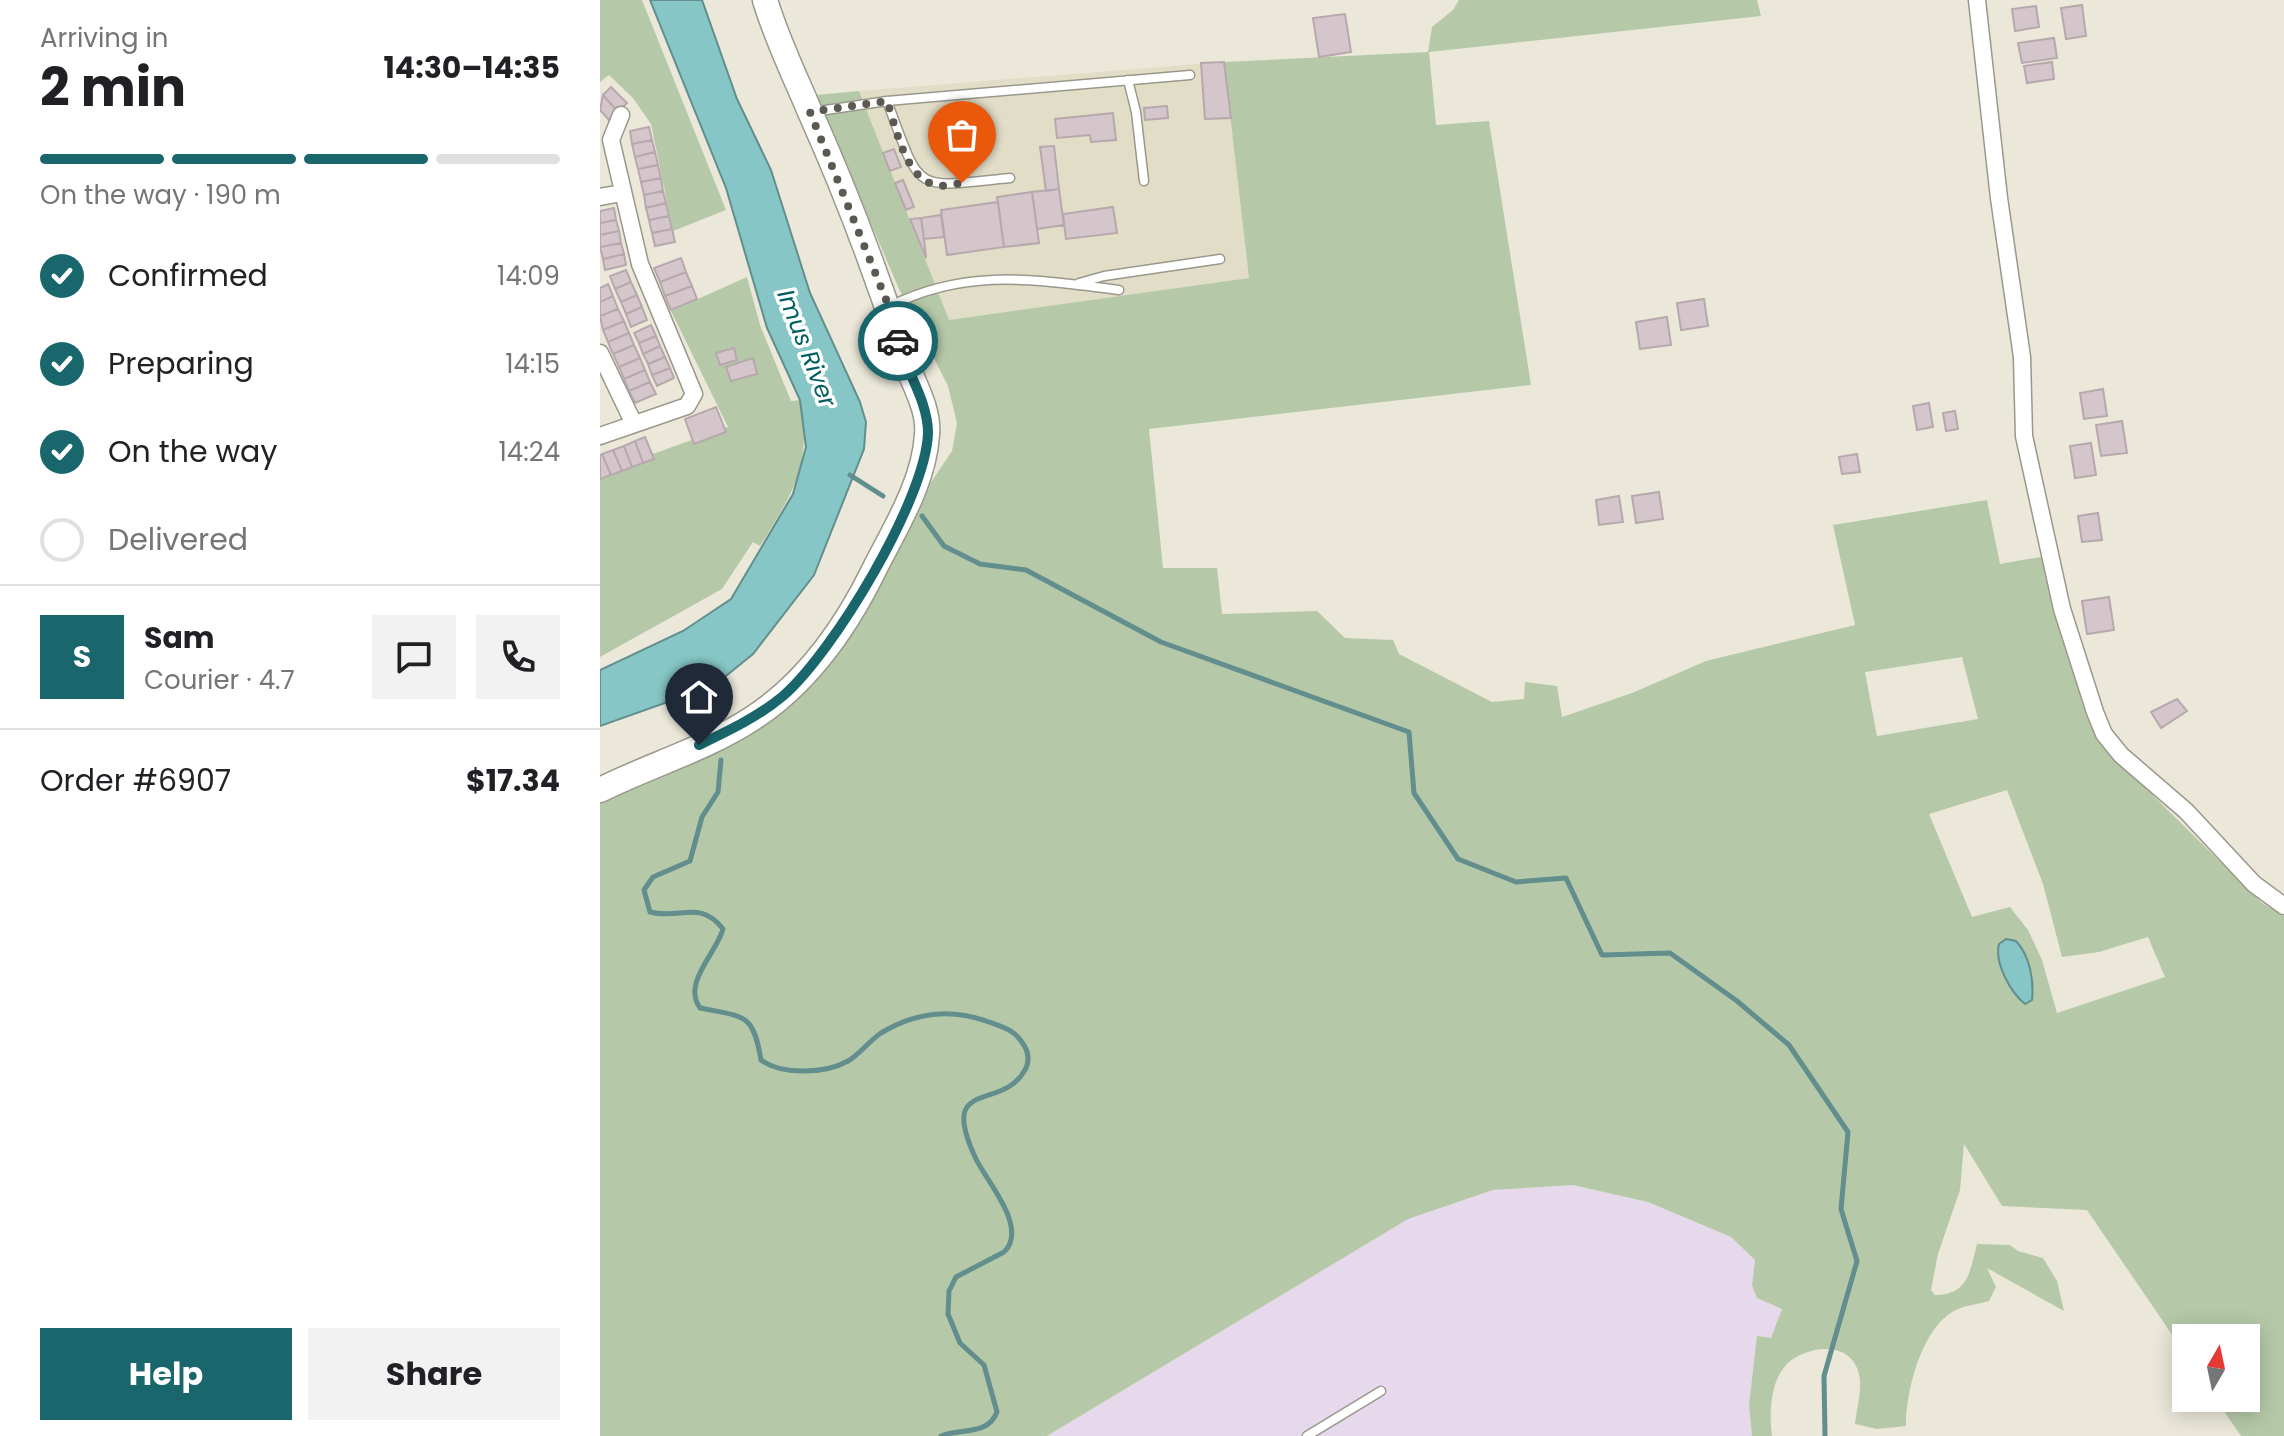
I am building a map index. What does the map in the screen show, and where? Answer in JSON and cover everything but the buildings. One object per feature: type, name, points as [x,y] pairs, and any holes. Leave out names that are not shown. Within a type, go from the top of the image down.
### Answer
[{"type":"main road","points":[[600,790],[751,719],[782,697],[810,670],[859,600],[907,504],[924,457],[928,432],[925,412],[901,351],[889,307],[810,112],[779,46],[765,0]]},
{"type":"street","points":[[1977,0],[1999,198],[2022,357],[2024,436],[2062,609],[2095,712],[2104,734],[2121,755],[2186,811],[2254,884],[2284,906]]},
{"type":"street","points":[[600,436],[687,406],[693,397],[643,274],[622,193],[611,140],[621,115]]},
{"type":"street","points":[[600,197],[622,193]]},
{"type":"street","points":[[600,353],[634,424]]},
{"type":"lane","points":[[810,112],[887,101],[1190,75]]},
{"type":"lane","points":[[1128,80],[1136,112],[1144,181]]},
{"type":"lane","points":[[887,101],[911,165],[921,179],[938,186],[1010,178]]},
{"type":"lane","points":[[1073,285],[1104,276],[1220,259]]},
{"type":"lane","points":[[889,307],[915,294],[954,282],[1035,279],[1119,290]]},
{"type":"lane","points":[[1307,1436],[1381,1391]]},
{"type":"shaded area","points":[[1224,62],[1249,278],[948,320],[859,91]]},
{"type":"shaded area","points":[[1573,1185],[1648,1202],[1731,1237],[1755,1260],[1752,1285],[1782,1309],[1771,1339],[1757,1337],[1749,1405],[1752,1436],[1047,1436],[1408,1219],[1493,1190]]},
{"type":"green space","points":[[600,0],[642,0],[726,210],[673,231],[651,124],[633,98],[609,75],[600,82]]},
{"type":"green space","points":[[1459,0],[1757,0],[1761,16],[1429,52],[1436,125],[1489,121],[1531,385],[1149,429],[1163,568],[1217,568],[1222,614],[1317,611],[1345,638],[1393,640],[1399,654],[1492,702],[1524,699],[1525,682],[1557,686],[1562,717],[1632,693],[1706,661],[1855,625],[1833,525],[1987,500],[2000,564],[2046,556],[2112,755],[2262,903],[2284,916],[2284,1436],[2241,1436],[2225,1412],[2260,1412],[2260,1324],[2172,1324],[2172,1334],[2087,1210],[2002,1206],[1964,1144],[1960,1190],[1938,1254],[1931,1290],[1935,1295],[1946,1294],[1961,1286],[1970,1272],[1977,1244],[2010,1245],[2018,1251],[2043,1258],[2057,1281],[2064,1311],[1987,1268],[1996,1287],[1989,1301],[1962,1308],[1945,1317],[1926,1343],[1913,1378],[1906,1426],[1877,1429],[1855,1424],[1860,1388],[1857,1368],[1844,1353],[1824,1349],[1795,1358],[1781,1371],[1771,1408],[1772,1436],[1752,1436],[1749,1405],[1757,1336],[1771,1338],[1782,1309],[1757,1298],[1752,1285],[1755,1260],[1731,1237],[1648,1202],[1573,1185],[1493,1190],[1408,1219],[1047,1436],[600,1436],[600,801],[777,712],[952,451],[957,423],[948,386],[899,289],[816,95],[859,91],[949,320],[1249,278],[1224,62],[1428,52],[1432,27],[1453,10]],"holes":[[[1962,657],[1978,719],[1877,736],[1865,672]],[[2007,790],[2043,884],[2062,957],[2099,952],[2148,937],[2165,977],[2057,1013],[2042,960],[2028,930],[2010,907],[1972,917],[1929,814]],[[1997,951],[2028,960],[2030,972],[2017,998]]]},
{"type":"green space","points":[[747,277],[760,325],[791,401],[800,400],[804,442],[802,460],[791,493],[760,546],[753,542],[722,589],[600,657],[600,473],[728,427],[671,311]]},
{"type":"water","name":"Imus River","points":[[650,0],[702,0],[737,99],[771,170],[810,293],[860,402],[866,422],[864,449],[814,575],[753,654],[726,676],[693,693],[600,726],[600,670],[683,631],[731,599],[793,494],[806,447],[800,400],[767,328],[726,188]]},
{"type":"water","points":[[2006,939],[2016,941],[2030,969],[2032,1000],[2025,1004],[2009,985],[2001,968],[1999,944]]},
{"type":"waterway","points":[[850,475],[883,496]]},
{"type":"waterway","points":[[922,516],[944,546],[980,564],[1026,570],[1161,642],[1409,732],[1414,793],[1458,859],[1516,882],[1566,878],[1602,955],[1670,953],[1737,1001],[1789,1045],[1848,1132],[1841,1209],[1857,1261],[1824,1376],[1825,1436]]},
{"type":"waterway","points":[[696,685],[708,705]]},
{"type":"waterway","points":[[721,760],[718,792],[702,817],[690,861],[653,877],[644,890],[650,912],[698,913],[714,920],[723,929],[702,968],[695,989],[700,1008],[744,1019],[754,1033],[761,1060],[792,1070],[816,1070],[839,1065],[894,1026],[932,1015],[973,1017],[998,1025],[1018,1037],[1027,1053],[1025,1070],[1014,1083],[977,1100],[968,1106],[964,1116],[966,1133],[976,1159],[1009,1218],[1012,1231],[1010,1242],[1004,1252],[956,1277],[949,1291],[948,1314],[960,1343],[984,1365],[997,1412],[987,1425],[941,1436]]},
{"type":"way so far","points":[[898,341],[889,307],[810,112],[887,101],[911,165],[921,179],[938,186],[962,183]]},
{"type":"route","points":[[699,745],[751,719],[782,697],[810,670],[859,600],[907,504],[924,457],[928,432],[925,412],[898,341]]}]
